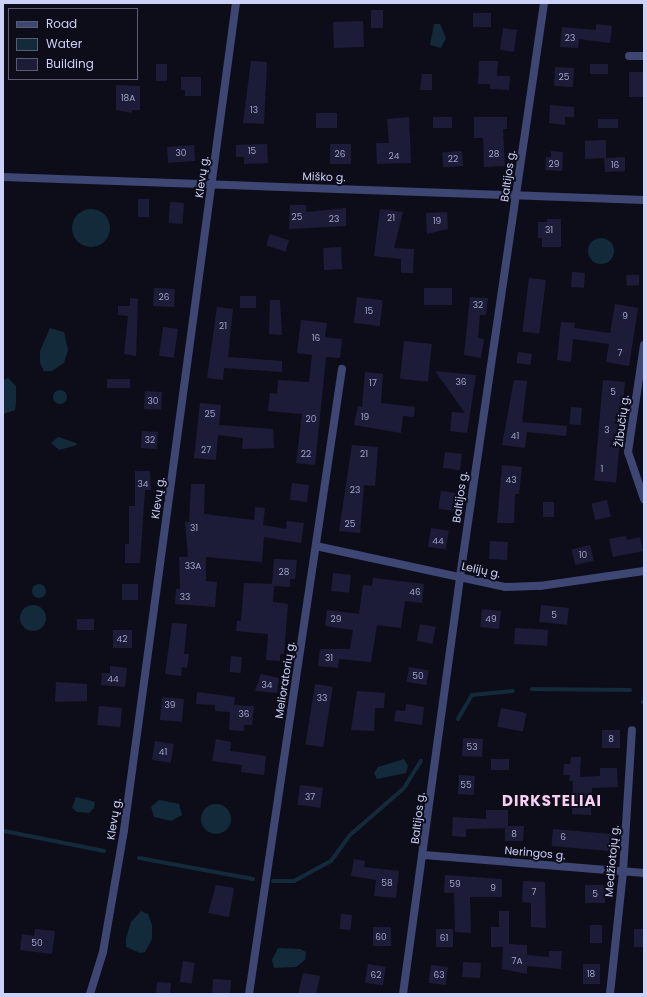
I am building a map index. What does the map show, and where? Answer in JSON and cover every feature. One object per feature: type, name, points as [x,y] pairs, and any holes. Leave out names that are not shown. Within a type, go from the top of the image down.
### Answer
[{"type":"street","name":"Klevų g.","points":[[90,994],[102,952],[124,830],[236,3]]},
{"type":"street","name":"Baltijos g.","points":[[404,994],[424,855],[460,577],[544,3]]},
{"type":"street","points":[[629,56],[644,56]]},
{"type":"street","name":"Miško g.","points":[[3,177],[517,193],[644,200]]},
{"type":"street","name":"Žibučių g.","points":[[644,345],[628,452],[644,499]]},
{"type":"street","name":"Melioratorių g.","points":[[249,994],[342,370]]},
{"type":"street","name":"Lelijų g.","points":[[316,546],[505,587],[540,586],[644,571]]},
{"type":"street","name":"Medžiotojų g.","points":[[610,994],[623,872],[632,730]]},
{"type":"street","name":"Neringos g.","points":[[424,855],[644,873]]},
{"type":"water","points":[[434,24],[440,24],[446,38],[441,48],[430,45]]},
{"type":"water","points":[[91,209],[101,212],[107,218],[110,228],[107,238],[101,244],[91,247],[81,244],[75,238],[72,228],[75,218],[81,212]]},
{"type":"water","points":[[601,238],[610,242],[614,251],[610,260],[601,264],[592,260],[588,251],[592,242]]},
{"type":"water","points":[[50,328],[64,332],[68,350],[64,363],[52,371],[44,371],[40,363],[40,351]]},
{"type":"water","points":[[8,378],[16,386],[16,403],[15,410],[3,414],[3,380]]},
{"type":"water","points":[[57,390],[63,390],[67,394],[67,400],[63,404],[57,404],[53,400],[53,394]]},
{"type":"water","points":[[58,437],[76,443],[77,445],[59,450],[51,443]]},
{"type":"water","points":[[36,584],[42,584],[46,588],[46,594],[42,598],[36,598],[32,594],[32,588]]},
{"type":"water","points":[[33,605],[42,609],[46,618],[42,627],[33,631],[24,627],[20,618],[24,609]]},
{"type":"water","points":[[404,759],[408,766],[406,773],[377,779],[374,773],[378,767]]},
{"type":"water","points":[[76,797],[95,802],[94,808],[89,813],[77,812],[72,808]]},
{"type":"water","points":[[159,800],[179,804],[182,815],[171,821],[154,817],[151,807]]},
{"type":"water","points":[[216,804],[227,808],[231,819],[227,830],[216,834],[205,830],[201,819],[205,808]]},
{"type":"water","points":[[141,911],[148,914],[152,925],[152,939],[145,952],[140,953],[126,947],[126,938],[131,922]]},
{"type":"water","points":[[278,948],[300,949],[306,952],[305,960],[296,967],[274,968],[272,960]]},
{"type":"building","points":[[371,10],[383,10],[383,28],[371,28]]},
{"type":"building","points":[[473,13],[491,13],[491,27],[473,27]]},
{"type":"building","points":[[363,21],[364,47],[334,48],[333,22]]},
{"type":"building","points":[[596,24],[612,26],[610,43],[579,39],[578,48],[560,47],[562,27],[596,30]]},
{"type":"building","points":[[503,28],[517,30],[514,52],[500,50]]},
{"type":"building","points":[[251,61],[267,62],[264,124],[243,123]]},
{"type":"building","points":[[479,61],[498,61],[497,76],[510,76],[509,90],[490,89],[490,84],[478,84]]},
{"type":"building","points":[[156,64],[167,64],[167,81],[156,81]]},
{"type":"building","points":[[590,64],[608,64],[608,74],[590,74]]},
{"type":"building","points":[[555,67],[574,68],[573,87],[554,86]]},
{"type":"building","points":[[629,72],[644,72],[644,97],[629,97]]},
{"type":"building","points":[[422,74],[432,74],[432,90],[420,90]]},
{"type":"building","points":[[181,77],[201,77],[201,96],[185,96],[185,90],[181,90]]},
{"type":"building","points":[[116,85],[140,86],[140,110],[132,110],[132,113],[116,110]]},
{"type":"building","points":[[550,105],[574,107],[574,117],[565,117],[565,125],[549,123]]},
{"type":"building","points":[[316,113],[337,113],[337,128],[316,128]]},
{"type":"building","points":[[409,117],[411,163],[377,164],[376,143],[389,143],[387,119]]},
{"type":"building","points":[[433,117],[452,117],[452,128],[433,128]]},
{"type":"building","points":[[474,117],[507,117],[507,129],[503,129],[505,166],[484,167],[483,138],[474,138]]},
{"type":"building","points":[[598,119],[618,119],[618,128],[598,128]]},
{"type":"building","points":[[606,140],[606,158],[625,157],[625,171],[605,172],[604,158],[585,159],[585,141]]},
{"type":"building","points":[[267,144],[268,163],[244,164],[244,157],[236,157],[236,145]]},
{"type":"building","points":[[330,144],[351,144],[351,164],[330,164]]},
{"type":"building","points":[[194,145],[195,161],[168,163],[167,147]]},
{"type":"building","points":[[462,151],[463,166],[443,167],[442,152]]},
{"type":"building","points":[[551,151],[563,152],[562,171],[545,170],[546,157],[551,157]]},
{"type":"building","points":[[138,199],[149,199],[149,217],[138,217]]},
{"type":"building","points":[[170,202],[184,203],[183,224],[169,223]]},
{"type":"building","points":[[290,205],[306,205],[306,212],[346,208],[346,226],[289,229]]},
{"type":"building","points":[[380,209],[403,212],[394,248],[414,249],[413,273],[401,273],[401,259],[374,256]]},
{"type":"building","points":[[447,212],[448,229],[427,234],[426,213]]},
{"type":"building","points":[[547,219],[561,219],[561,247],[542,247],[542,238],[538,238],[538,222],[547,222]]},
{"type":"building","points":[[270,234],[289,240],[285,252],[266,245]]},
{"type":"building","points":[[341,247],[342,269],[324,270],[323,248]]},
{"type":"building","points":[[572,272],[585,273],[584,288],[571,287]]},
{"type":"building","points":[[626,275],[639,275],[639,285],[627,286]]},
{"type":"building","points":[[529,278],[546,280],[539,334],[522,332]]},
{"type":"building","points":[[154,288],[175,289],[174,307],[153,306]]},
{"type":"building","points":[[424,288],[452,288],[452,305],[424,305]]},
{"type":"building","points":[[240,296],[256,296],[256,308],[240,308]]},
{"type":"building","points":[[357,297],[383,300],[380,326],[354,323]]},
{"type":"building","points":[[470,297],[488,298],[486,315],[480,315],[478,338],[484,339],[481,358],[464,355]]},
{"type":"building","points":[[130,298],[138,299],[136,356],[124,354],[128,316],[118,315],[118,306],[130,306]]},
{"type":"building","points":[[270,300],[280,300],[282,335],[269,334]]},
{"type":"building","points":[[615,304],[638,308],[629,366],[606,362],[609,344],[573,339],[571,362],[557,360],[561,322],[575,323],[574,328],[610,333]]},
{"type":"building","points":[[217,307],[233,309],[228,357],[282,361],[282,372],[224,368],[223,380],[207,378]]},
{"type":"building","points":[[301,320],[327,323],[325,337],[342,339],[340,358],[326,357],[315,465],[296,463],[302,414],[268,411],[270,393],[277,394],[278,380],[309,382],[312,355],[297,353]]},
{"type":"building","points":[[163,327],[178,329],[174,358],[159,356]]},
{"type":"building","points":[[404,341],[432,344],[428,382],[400,379]]},
{"type":"building","points":[[518,352],[532,354],[530,365],[516,363]]},
{"type":"building","points":[[435,371],[476,375],[467,433],[450,431],[452,412],[465,413]]},
{"type":"building","points":[[365,372],[383,374],[381,403],[415,407],[414,417],[403,416],[401,433],[354,425],[358,406],[362,407]]},
{"type":"building","points":[[107,379],[130,379],[130,388],[107,388]]},
{"type":"building","points":[[514,380],[527,381],[522,422],[567,426],[566,436],[527,432],[525,448],[502,445]]},
{"type":"building","points":[[603,380],[625,382],[616,483],[594,481]]},
{"type":"building","points":[[145,391],[162,392],[161,410],[144,409]]},
{"type":"building","points":[[200,403],[221,405],[219,425],[273,429],[274,448],[242,449],[243,438],[218,435],[216,460],[194,458]]},
{"type":"building","points":[[571,407],[582,408],[580,425],[570,424]]},
{"type":"building","points":[[142,431],[158,432],[157,449],[141,448]]},
{"type":"building","points":[[352,445],[378,447],[375,486],[364,485],[360,533],[339,531]]},
{"type":"building","points":[[445,452],[462,454],[460,470],[443,468]]},
{"type":"building","points":[[502,465],[522,467],[519,494],[515,494],[514,523],[497,523]]},
{"type":"building","points":[[135,471],[150,471],[151,490],[145,490],[140,563],[125,563],[125,544],[129,544],[129,506],[135,506]]},
{"type":"building","points":[[292,483],[309,485],[307,502],[290,500]]},
{"type":"building","points":[[191,484],[205,484],[204,514],[254,520],[255,507],[265,508],[263,525],[286,529],[287,521],[304,523],[301,543],[264,537],[262,562],[206,557],[206,581],[217,582],[215,607],[175,604],[176,589],[180,589],[179,557],[188,557],[185,522],[189,522]]},
{"type":"building","points":[[441,491],[456,493],[453,511],[438,509]]},
{"type":"building","points":[[607,500],[611,517],[595,520],[591,504]]},
{"type":"building","points":[[543,502],[554,502],[554,517],[543,517]]},
{"type":"building","points":[[431,528],[449,531],[446,550],[428,547]]},
{"type":"building","points":[[626,536],[627,540],[640,537],[643,551],[613,557],[609,539]]},
{"type":"building","points":[[490,541],[508,542],[507,560],[489,559]]},
{"type":"building","points":[[590,545],[594,561],[575,565],[572,550]]},
{"type":"building","points":[[274,559],[297,560],[295,579],[290,579],[290,587],[274,586],[273,602],[288,604],[284,654],[280,654],[280,661],[266,660],[268,634],[236,631],[237,621],[241,621],[244,583],[272,584]]},
{"type":"building","points":[[333,573],[351,575],[349,593],[331,591]]},
{"type":"building","points":[[373,578],[424,584],[422,603],[405,601],[401,628],[377,625],[371,662],[339,659],[338,668],[318,666],[320,649],[350,649],[353,630],[325,626],[327,610],[359,614],[363,585],[372,586]]},
{"type":"building","points":[[122,584],[138,584],[138,600],[122,600]]},
{"type":"building","points":[[541,605],[569,608],[567,625],[539,622]]},
{"type":"building","points":[[482,609],[501,611],[499,629],[480,627]]},
{"type":"building","points":[[77,619],[94,619],[94,630],[77,630]]},
{"type":"building","points":[[172,623],[187,624],[184,654],[189,654],[187,668],[182,667],[181,676],[165,674]]},
{"type":"building","points":[[420,624],[436,627],[432,644],[417,641]]},
{"type":"building","points":[[515,628],[548,630],[547,646],[514,644]]},
{"type":"building","points":[[113,630],[132,630],[132,648],[113,648]]},
{"type":"building","points":[[231,656],[242,657],[241,673],[230,672]]},
{"type":"building","points":[[110,666],[127,668],[125,687],[101,685],[102,673],[110,673]]},
{"type":"building","points":[[409,667],[429,670],[426,685],[407,682]]},
{"type":"building","points":[[261,674],[279,678],[277,693],[255,691]]},
{"type":"building","points":[[56,682],[87,684],[87,701],[55,702]]},
{"type":"building","points":[[315,684],[333,687],[323,747],[305,744]]},
{"type":"building","points":[[357,691],[385,693],[384,708],[375,708],[374,731],[351,730]]},
{"type":"building","points":[[197,692],[235,697],[234,705],[254,706],[252,725],[244,725],[244,731],[229,730],[230,712],[215,711],[215,705],[196,704]]},
{"type":"building","points":[[162,697],[184,699],[182,722],[160,720]]},
{"type":"building","points":[[406,704],[424,707],[422,725],[394,721],[396,710],[405,711]]},
{"type":"building","points":[[99,706],[122,708],[120,727],[97,725]]},
{"type":"building","points":[[501,708],[527,713],[523,732],[497,727]]},
{"type":"building","points":[[602,730],[620,730],[620,748],[602,748]]},
{"type":"building","points":[[463,738],[483,739],[482,757],[462,756]]},
{"type":"building","points":[[216,739],[231,742],[230,751],[266,756],[264,775],[241,772],[242,765],[212,761]]},
{"type":"building","points":[[155,741],[174,744],[171,763],[152,760]]},
{"type":"building","points":[[571,757],[581,757],[580,777],[600,776],[600,768],[617,768],[618,787],[592,788],[591,815],[572,814],[573,781],[569,781],[570,775],[563,775],[564,764],[570,764]]},
{"type":"building","points":[[491,759],[509,759],[509,770],[491,770]]},
{"type":"building","points":[[459,775],[475,776],[474,795],[458,794]]},
{"type":"building","points":[[300,785],[323,788],[320,808],[298,805]]},
{"type":"building","points":[[486,810],[508,810],[508,826],[524,826],[523,841],[505,841],[505,828],[466,829],[466,837],[452,836],[453,817],[486,819]]},
{"type":"building","points":[[553,829],[614,834],[612,851],[552,846]]},
{"type":"building","points":[[354,859],[365,861],[364,867],[399,871],[396,898],[374,896],[376,880],[351,876]]},
{"type":"building","points":[[445,875],[502,879],[502,897],[470,897],[471,933],[455,932],[454,893],[444,893]]},
{"type":"building","points":[[523,881],[545,882],[546,928],[531,927],[531,903],[522,902]]},
{"type":"building","points":[[216,885],[234,888],[229,917],[208,913]]},
{"type":"building","points":[[585,885],[605,885],[605,903],[585,903]]},
{"type":"building","points":[[499,911],[509,911],[509,944],[527,945],[527,955],[549,957],[549,951],[562,951],[561,969],[527,966],[527,974],[502,969],[503,947],[491,947],[491,927],[499,927]]},
{"type":"building","points":[[341,914],[352,915],[351,930],[340,929]]},
{"type":"building","points":[[590,925],[602,925],[602,943],[590,943]]},
{"type":"building","points":[[373,927],[391,927],[391,946],[373,946]]},
{"type":"building","points":[[35,929],[55,931],[52,954],[20,950],[22,934],[34,936]]},
{"type":"building","points":[[436,929],[453,929],[453,947],[436,947]]},
{"type":"building","points":[[634,929],[644,929],[644,947],[634,947]]},
{"type":"building","points":[[183,961],[195,963],[192,984],[180,982]]},
{"type":"building","points":[[463,962],[481,963],[480,978],[462,977]]},
{"type":"building","points":[[368,964],[386,967],[383,986],[365,983]]},
{"type":"building","points":[[583,964],[600,964],[600,984],[583,984]]},
{"type":"building","points":[[431,965],[448,967],[446,985],[429,983]]},
{"type":"building","points":[[303,973],[320,976],[316,994],[298,994]]},
{"type":"building","points":[[213,979],[231,980],[230,994],[212,994]]},
{"type":"building","points":[[157,982],[171,983],[170,994],[156,994]]},
{"type":"waterway","points":[[532,689],[630,690]]},
{"type":"waterway","points":[[458,719],[472,695],[513,691]]},
{"type":"waterway","points":[[273,881],[294,881],[331,861],[350,835],[404,788],[421,761]]},
{"type":"waterway","points":[[4,831],[104,851]]},
{"type":"waterway","points":[[139,858],[253,879]]},
{"type":"district","name":"DIRKSTELIAI","points":[[552,801]]}]
